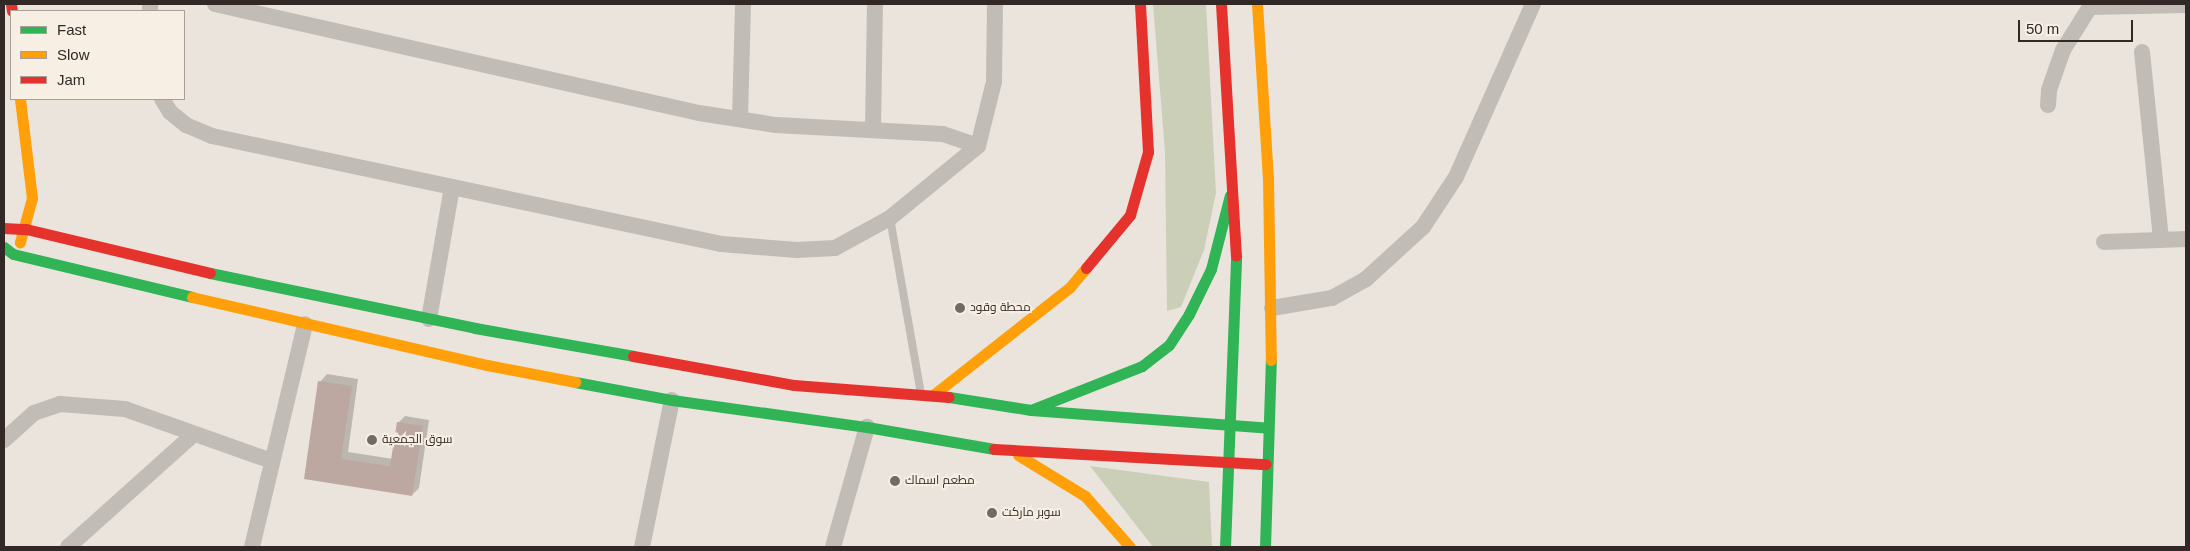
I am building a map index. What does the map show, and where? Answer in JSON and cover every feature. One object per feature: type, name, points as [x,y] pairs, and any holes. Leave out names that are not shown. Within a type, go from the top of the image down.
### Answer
[{"type":"main road","points":[[927,394],[1070,288],[1130,215],[1148,152],[1140,4]]},
{"type":"main road","points":[[1221,4],[1237,239],[1225,547]]},
{"type":"main road","points":[[1257,4],[1268,178],[1272,308],[1265,547]]},
{"type":"main road","points":[[4,265],[13,254],[26,229],[32,198],[20,100]]},
{"type":"main road","points":[[1031,410],[1142,366],[1169,345],[1190,314],[1211,269],[1233,184]]},
{"type":"main road","points":[[4,228],[26,229],[238,280],[672,368],[794,385],[927,394],[1031,410],[1230,428],[1268,428]]},
{"type":"main road","points":[[78,270],[69,253],[75,245],[84,243]]},
{"type":"main road","points":[[4,246],[13,254],[486,365],[667,396],[867,426],[1012,452],[1266,464]]},
{"type":"main road","points":[[1012,452],[1085,496],[1130,547]]},
{"type":"street","points":[[215,4],[564,84],[740,119],[776,125],[943,134],[978,146]]},
{"type":"street","points":[[740,119],[743,4]]},
{"type":"street","points":[[873,130],[875,4]]},
{"type":"street","points":[[163,100],[170,112],[186,125],[212,136],[722,244],[797,250],[835,248],[890,218],[978,146],[994,82],[995,4]]},
{"type":"street","points":[[1272,308],[1332,298],[1366,279],[1422,227],[1456,177],[1533,4]]},
{"type":"street","points":[[2048,105],[2049,90],[2063,50],[2090,8],[2186,5]]},
{"type":"street","points":[[2142,52],[2161,239]]},
{"type":"street","points":[[429,319],[452,187]]},
{"type":"street","points":[[2104,242],[2186,239]]},
{"type":"street","points":[[252,547],[305,324]]},
{"type":"street","points":[[642,547],[667,396]]},
{"type":"street","points":[[4,440],[34,413],[60,404],[125,410],[272,461]]},
{"type":"street","points":[[833,547],[867,426]]},
{"type":"street","points":[[68,547],[194,434]]},
{"type":"lane","points":[[890,218],[927,394]]},
{"type":"green space","points":[[1153,4],[1206,4],[1216,193],[1204,250],[1181,307],[1167,311],[1165,152]]},
{"type":"green space","points":[[1090,466],[1209,482],[1212,547],[1153,547]]},
{"type":"building","points":[[318,381],[352,386],[341,459],[390,466],[397,422],[423,426],[412,496],[304,479]]},
{"type":"traffic: fast","points":[[1033,409],[1142,366],[1169,345],[1189,314],[1211,269],[1230,195]]},
{"type":"traffic: fast","points":[[4,247],[13,254],[192,297]]},
{"type":"traffic: fast","points":[[1225,547],[1236,256]]},
{"type":"traffic: fast","points":[[210,273],[475,328],[633,356]]},
{"type":"traffic: fast","points":[[1265,547],[1271,360]]},
{"type":"traffic: fast","points":[[575,382],[672,400],[867,427],[994,449]]},
{"type":"traffic: fast","points":[[949,397],[1031,410],[1268,428]]},
{"type":"traffic: slow","points":[[1257,4],[1268,178],[1271,360]]},
{"type":"traffic: slow","points":[[20,100],[32,198],[20,242]]},
{"type":"traffic: slow","points":[[933,395],[1070,287],[1086,268]]},
{"type":"traffic: slow","points":[[192,297],[487,365],[575,382]]},
{"type":"traffic: slow","points":[[1018,455],[1085,496],[1130,547]]},
{"type":"traffic: jam","points":[[11,4],[12,10]]},
{"type":"traffic: jam","points":[[1086,268],[1130,215],[1148,152],[1140,4]]},
{"type":"traffic: jam","points":[[1221,4],[1236,256]]},
{"type":"traffic: jam","points":[[4,228],[26,229],[210,273]]},
{"type":"traffic: jam","points":[[633,356],[794,385],[949,397]]},
{"type":"traffic: jam","points":[[994,449],[1266,464]]},
{"type":"place","name":"محطة وقود","points":[[960,308]]},
{"type":"place","name":"سوق الجمعية","points":[[372,440]]},
{"type":"place","name":"مطعم اسماك","points":[[895,481]]},
{"type":"place","name":"سوبر ماركت","points":[[992,513]]}]
